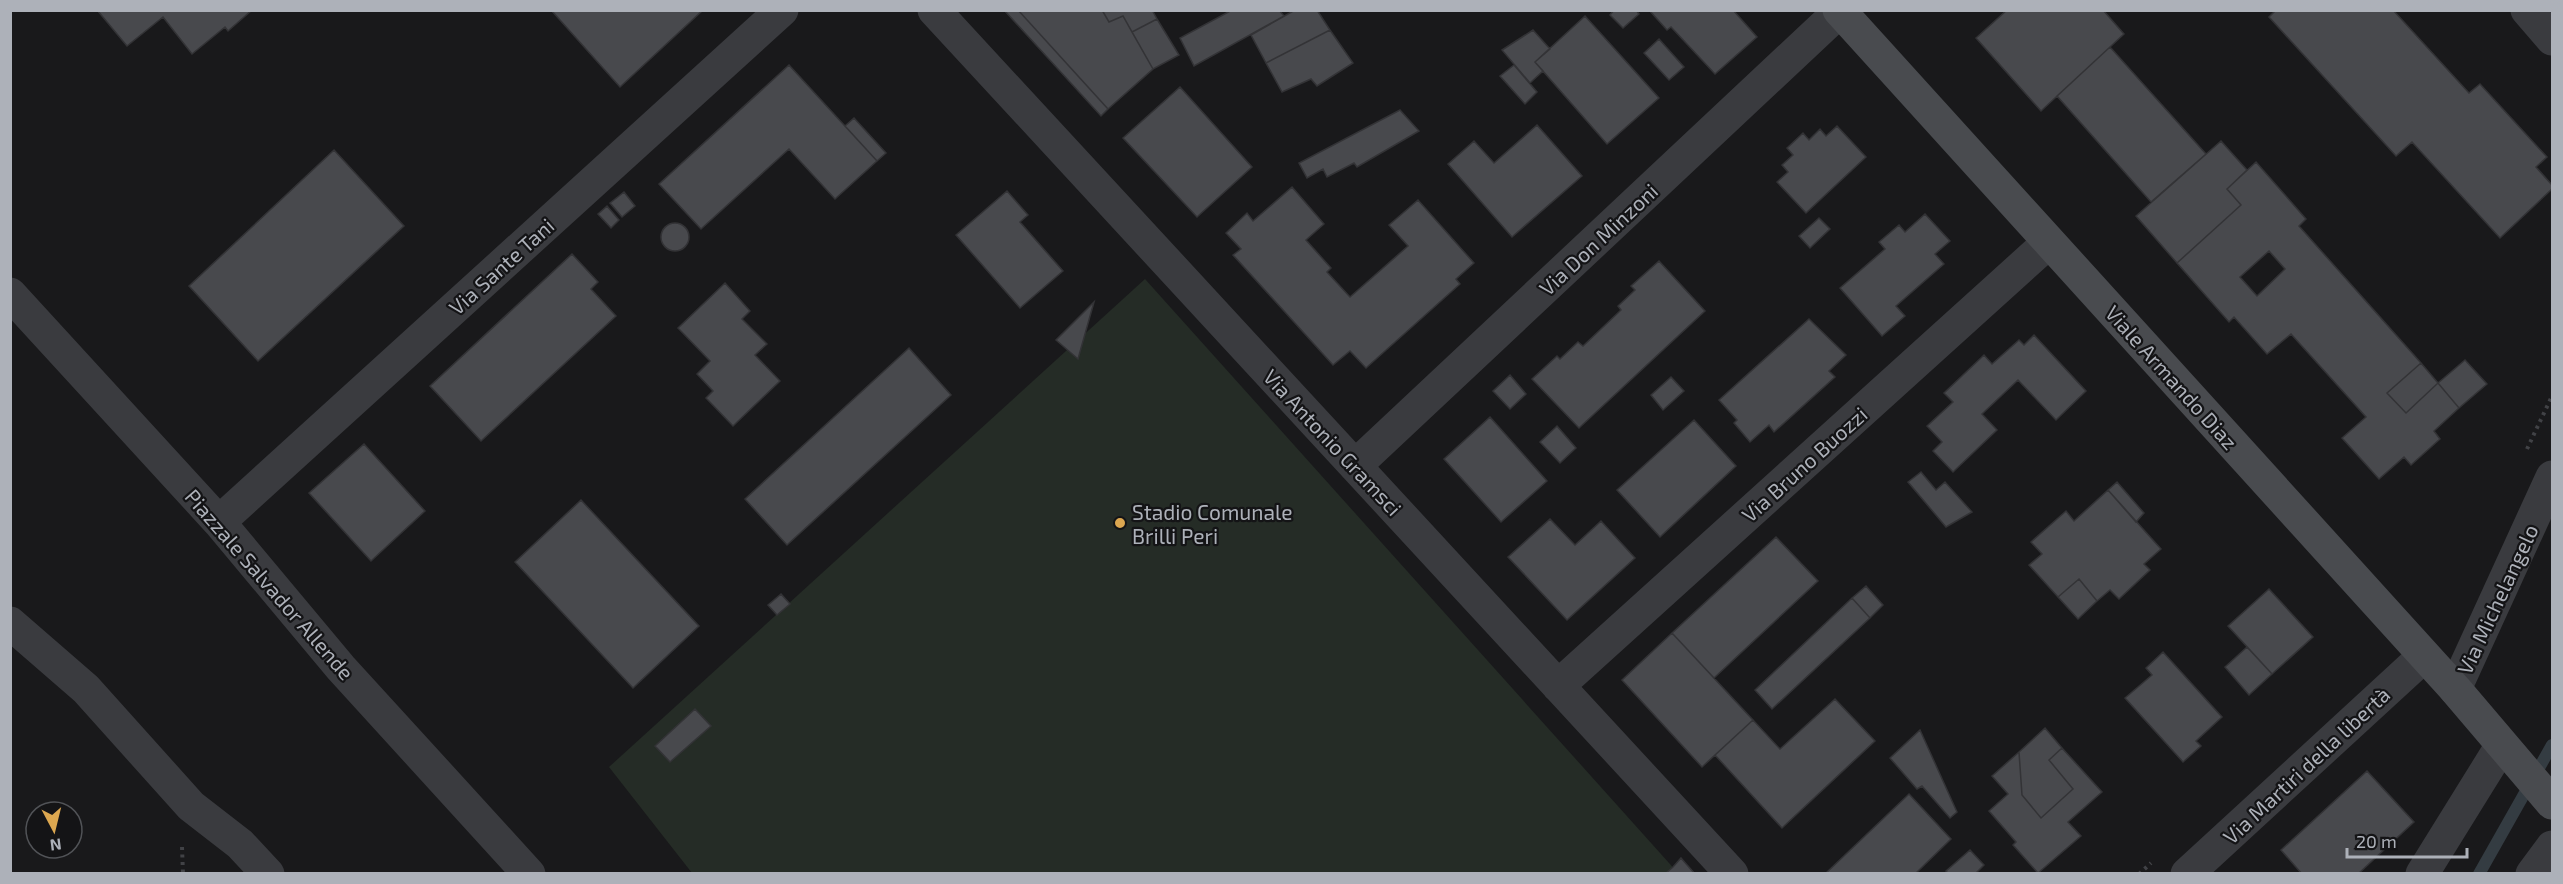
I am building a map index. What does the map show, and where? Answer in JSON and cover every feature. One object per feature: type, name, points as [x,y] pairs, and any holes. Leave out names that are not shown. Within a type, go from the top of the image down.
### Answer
[{"type":"street","name":"Via Sante Tani","points":[[219,522],[782,10]]},
{"type":"street","name":"Via Antonio Gramsci","points":[[934,10],[1732,873]]},
{"type":"street","points":[[2527,10],[2553,39]]},
{"type":"street","name":"Via Don Minzoni","points":[[1355,466],[1840,11]]},
{"type":"street","name":"Viale Armando Diaz","points":[[1840,11],[2456,689],[2553,803]]},
{"type":"street","name":"Via Bruno Buozzi","points":[[1558,686],[2049,242]]},
{"type":"street","name":"Piazzale Salvador Allende","points":[[10,294],[219,522],[341,668],[529,873]]},
{"type":"street","name":"Via Michelangelo","points":[[2456,689],[2553,477]]},
{"type":"street","points":[[10,622],[86,689],[191,806],[240,844],[268,873]]},
{"type":"street","name":"Via Martiri della libertà","points":[[2187,873],[2424,656]]},
{"type":"street","points":[[2422,873],[2502,745]]},
{"type":"street","points":[[2532,873],[2553,847]]},
{"type":"shaded area","name":"Stadio Comunale Brilli Peri","points":[[1145,279],[1678,873],[692,873],[609,767]]},
{"type":"building","points":[[97,10],[252,10],[228,31],[225,27],[192,54],[163,17],[127,46]]},
{"type":"building","points":[[551,10],[703,10],[620,87]]},
{"type":"building","points":[[1004,10],[1018,10],[1108,109],[1101,116]]},
{"type":"building","points":[[1018,10],[1102,10],[1109,22],[1123,16],[1153,69],[1108,109]]},
{"type":"building","points":[[1102,10],[1152,10],[1157,19],[1132,32],[1123,16],[1109,22]]},
{"type":"building","points":[[1232,10],[1279,10],[1284,16],[1194,66],[1180,38]]},
{"type":"building","points":[[1295,10],[1317,10],[1330,30],[1266,63],[1251,35]]},
{"type":"building","points":[[1614,10],[1636,10],[1639,14],[1623,28],[1610,15]]},
{"type":"building","points":[[1649,10],[1733,10],[1757,37],[1715,74],[1671,27],[1667,30]]},
{"type":"building","points":[[2007,10],[2103,10],[2124,34],[2041,111],[1976,38]]},
{"type":"building","points":[[2276,10],[2393,10],[2469,93],[2480,84],[2547,157],[2536,167],[2552,185],[2552,189],[2500,238],[2412,142],[2396,156],[2269,17]]},
{"type":"building","points":[[1585,16],[1659,98],[1607,144],[1535,62]]},
{"type":"building","points":[[1157,19],[1179,55],[1153,69],[1132,32]]},
{"type":"building","points":[[1330,30],[1353,63],[1317,86],[1311,79],[1282,92],[1266,63]]},
{"type":"building","points":[[1533,30],[1550,49],[1535,62],[1543,71],[1530,83],[1502,50]]},
{"type":"building","points":[[1659,39],[1684,67],[1669,80],[1644,53]]},
{"type":"building","points":[[2110,47],[2206,154],[2151,202],[2057,96]]},
{"type":"building","points":[[789,65],[877,161],[835,199],[789,149],[701,229],[659,184]]},
{"type":"building","points":[[1514,65],[1537,92],[1525,104],[1500,76]]},
{"type":"building","points":[[1180,87],[1252,167],[1197,217],[1123,138]]},
{"type":"building","points":[[1400,110],[1419,131],[1357,167],[1354,163],[1327,177],[1323,169],[1307,178],[1299,163]]},
{"type":"building","points":[[854,118],[886,153],[877,161],[845,126]]},
{"type":"building","points":[[1537,125],[1582,176],[1512,237],[1448,164],[1474,141],[1494,163]]},
{"type":"building","points":[[1837,126],[1866,157],[1806,213],[1777,182],[1788,172],[1782,165],[1793,155],[1787,148],[1803,133],[1809,140],[1820,129],[1826,136]]},
{"type":"building","points":[[2221,141],[2247,170],[2227,189],[2241,205],[2177,263],[2136,216]]},
{"type":"building","points":[[334,150],[404,226],[258,361],[189,286]]},
{"type":"building","points":[[2256,162],[2306,219],[2299,226],[2421,363],[2387,393],[2406,413],[2438,383],[2459,408],[2434,431],[2440,439],[2411,465],[2404,457],[2379,479],[2342,438],[2366,417],[2291,334],[2267,354],[2234,317],[2229,322],[2177,263],[2241,205],[2227,189]],"holes":[[[2269,251],[2285,269],[2257,296],[2240,277]]]},
{"type":"building","points":[[1292,187],[1324,224],[1306,240],[1331,268],[1327,272],[1350,297],[1408,246],[1389,225],[1418,200],[1474,263],[1456,279],[1460,284],[1366,368],[1350,351],[1333,365],[1233,255],[1241,249],[1226,233],[1247,213],[1253,221]]},
{"type":"building","points":[[1007,191],[1028,215],[1020,222],[1063,271],[1020,308],[956,235]]},
{"type":"building","points":[[624,192],[635,206],[622,217],[610,203]]},
{"type":"building","points":[[607,206],[619,220],[611,228],[598,214]]},
{"type":"building","points":[[1925,214],[1950,241],[1935,254],[1944,264],[1896,306],[1905,316],[1882,336],[1840,288],[1885,249],[1879,242],[1899,225],[1905,232]]},
{"type":"building","points":[[1819,218],[1830,229],[1810,248],[1799,236]]},
{"type":"building","points":[[675,223],[685,227],[689,237],[685,247],[675,251],[665,247],[661,237],[665,227]]},
{"type":"building","points":[[572,254],[598,282],[591,289],[616,316],[481,441],[430,386]]},
{"type":"building","points":[[1659,261],[1705,311],[1579,428],[1532,379],[1557,356],[1560,359],[1578,342],[1583,346],[1621,310],[1618,306],[1635,290],[1631,286]]},
{"type":"building","points":[[725,283],[750,311],[742,319],[767,344],[755,355],[780,381],[733,426],[706,398],[713,391],[697,374],[710,361],[678,328]]},
{"type":"building","points":[[1094,302],[1078,359],[1056,340]]},
{"type":"building","points":[[1809,319],[1846,355],[1829,371],[1835,377],[1774,432],[1769,425],[1750,442],[1734,423],[1737,420],[1719,400]]},
{"type":"building","points":[[2034,335],[2086,391],[2056,420],[2018,380],[1982,414],[1997,430],[1953,472],[1933,451],[1942,442],[1927,426],[1953,402],[1944,393],[1984,355],[1992,364],[2019,340],[2024,345]]},
{"type":"building","points":[[909,348],[951,395],[787,545],[745,499]]},
{"type":"building","points":[[2465,360],[2487,384],[2459,408],[2438,383]]},
{"type":"building","points":[[2421,363],[2438,383],[2406,413],[2387,393]]},
{"type":"building","points":[[1510,375],[1526,394],[1510,409],[1493,391]]},
{"type":"building","points":[[1671,377],[1684,391],[1663,410],[1651,395]]},
{"type":"building","points":[[1490,417],[1547,481],[1501,522],[1444,459]]},
{"type":"building","points":[[1694,420],[1736,466],[1660,537],[1617,490]]},
{"type":"building","points":[[1557,426],[1576,448],[1560,463],[1540,442]]},
{"type":"building","points":[[364,444],[425,511],[371,561],[309,493]]},
{"type":"building","points":[[1921,472],[1936,490],[1945,482],[1972,512],[1946,527],[1908,482]]},
{"type":"building","points":[[2117,482],[2144,513],[2136,522],[2108,490]]},
{"type":"building","points":[[2108,490],[2161,549],[2144,564],[2150,570],[2119,599],[2110,590],[2097,601],[2079,579],[2058,597],[2029,565],[2042,554],[2031,542],[2066,511],[2074,521]]},
{"type":"building","points":[[581,500],[699,626],[633,688],[515,562]]},
{"type":"building","points":[[1550,519],[1575,545],[1601,521],[1635,558],[1567,620],[1508,557]]},
{"type":"building","points":[[1776,537],[1818,581],[1714,678],[1672,633]]},
{"type":"building","points":[[2079,579],[2097,601],[2078,619],[2058,597]]},
{"type":"building","points":[[1866,586],[1883,605],[1870,618],[1852,598]]},
{"type":"building","points":[[2269,589],[2313,637],[2272,674],[2228,626]]},
{"type":"building","points":[[781,594],[790,604],[777,615],[768,605]]},
{"type":"building","points":[[1852,598],[1870,618],[1772,709],[1755,690]]},
{"type":"building","points":[[1672,633],[1753,720],[1702,767],[1622,680]]},
{"type":"building","points":[[2247,647],[2272,674],[2249,695],[2225,667]]},
{"type":"building","points":[[2163,652],[2222,717],[2196,741],[2201,746],[2183,762],[2125,698],[2152,675],[2146,668]]},
{"type":"building","points":[[1835,699],[1875,741],[1782,828],[1715,755],[1753,720],[1780,749]]},
{"type":"building","points":[[695,709],[711,726],[670,762],[655,746]]},
{"type":"building","points":[[2045,728],[2062,748],[2049,760],[2073,789],[2041,818],[2022,795],[2019,752]]},
{"type":"building","points":[[1920,730],[1957,812],[1950,818],[1922,786],[1917,789],[1890,758]]},
{"type":"building","points":[[2062,748],[2102,792],[2068,822],[2081,836],[2038,873],[2013,845],[2016,842],[1989,811],[2008,794],[1992,776],[2019,752],[2022,795],[2041,818],[2073,789],[2049,760]]},
{"type":"building","points":[[2367,771],[2414,822],[2358,874],[2302,874],[2281,850]]},
{"type":"building","points":[[1909,794],[1951,839],[1915,874],[1825,874]]},
{"type":"building","points":[[1970,850],[1984,865],[1975,874],[1949,874],[1946,871]]},
{"type":"building","points":[[1681,858],[1695,874],[1665,874],[1673,867]]},
{"type":"waterway","points":[[2479,874],[2552,745]]},
{"type":"place","name":"Stadio Comunale Brilli Peri","points":[[1120,523]]}]
